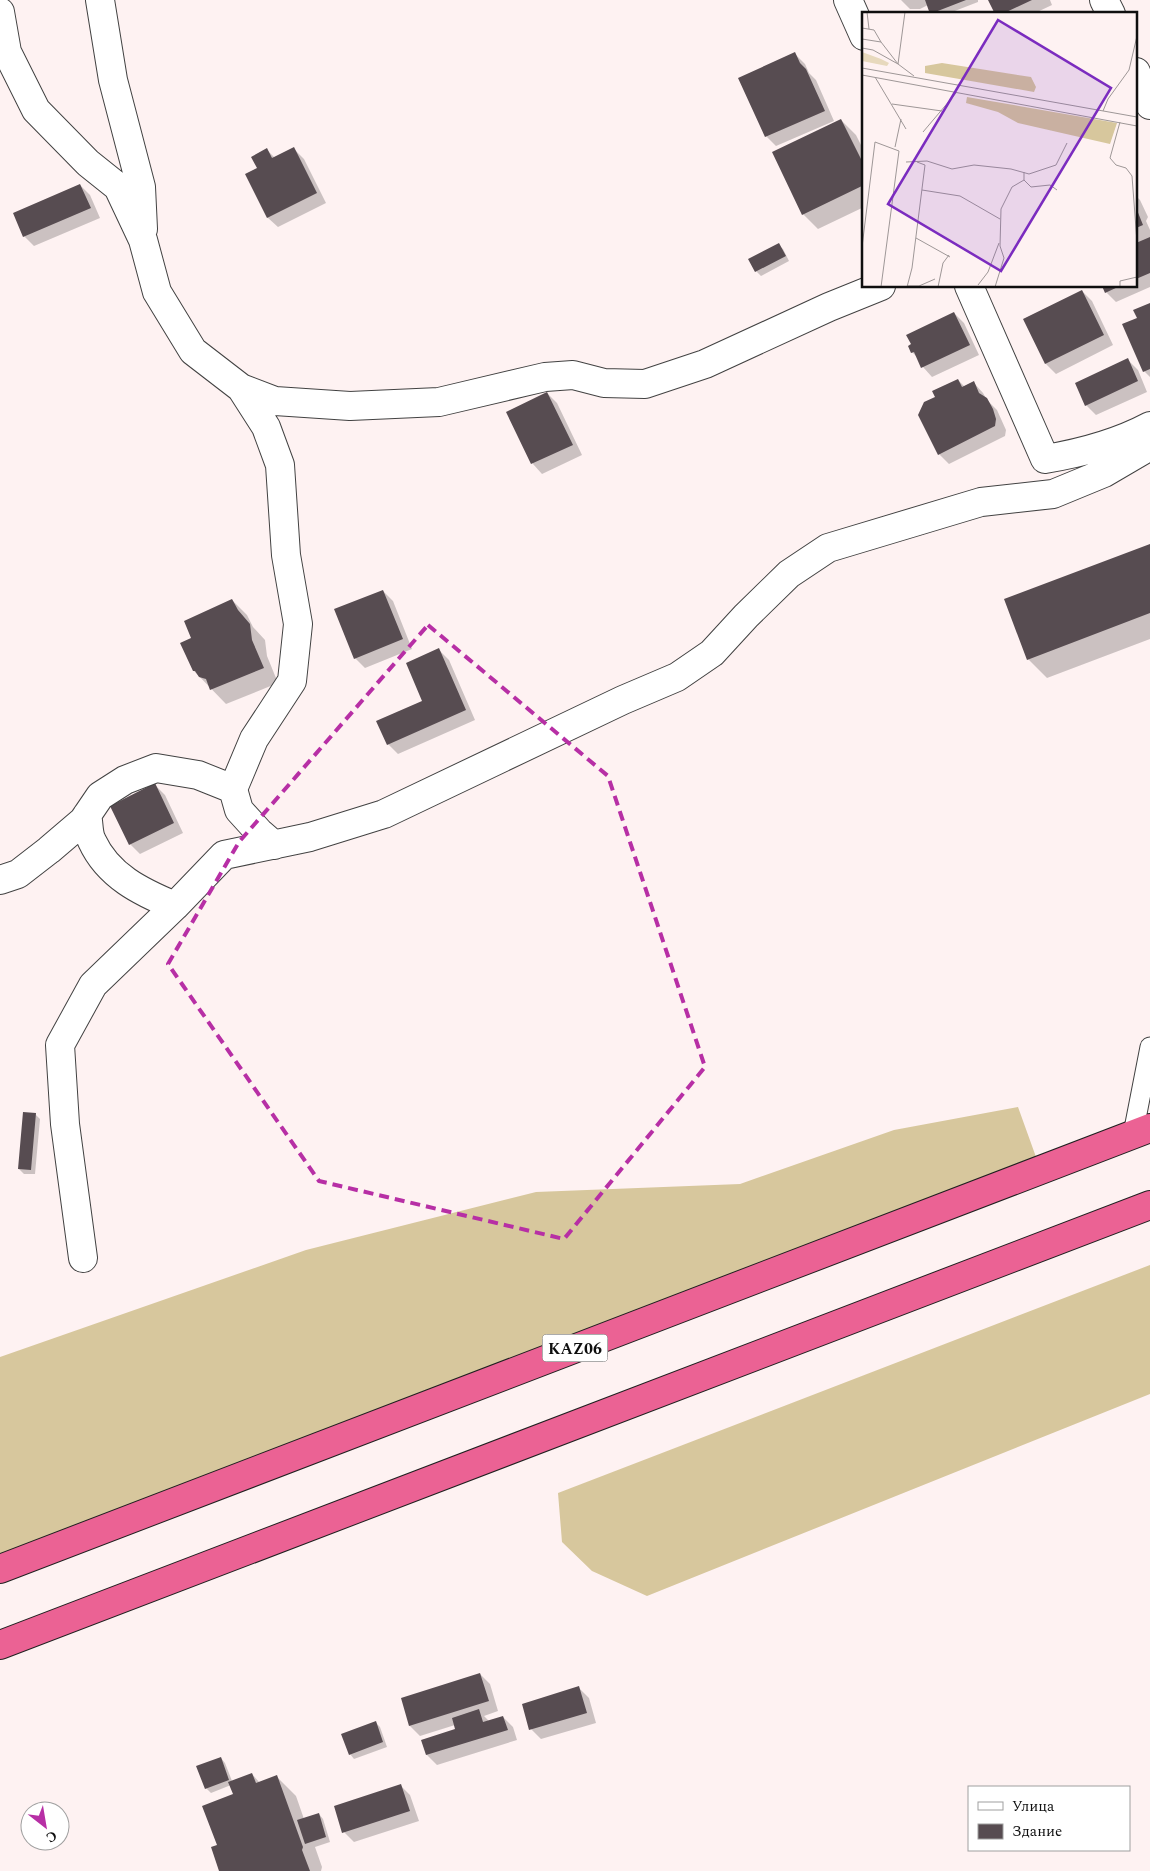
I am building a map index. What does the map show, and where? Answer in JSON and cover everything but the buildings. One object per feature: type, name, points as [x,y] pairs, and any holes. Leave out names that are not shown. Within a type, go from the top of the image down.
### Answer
[{"type":"highway","name":"KАZ06","points":[[0,1569],[1142,1131]]},
{"type":"highway","points":[[0,1645],[1150,1205]]},
{"type":"street","points":[[100,0],[113,80],[141,187],[143,240]]},
{"type":"street","points":[[848,0],[862,32]]},
{"type":"street","points":[[1104,0],[1110,12]]},
{"type":"street","points":[[0,12],[7,52],[36,110],[88,163],[118,187],[143,240],[157,292],[194,351],[241,388],[275,401],[350,406],[439,402],[545,377],[573,375],[604,382],[646,384],[705,364],[876,288]]},
{"type":"street","points":[[1138,77],[1150,105]]},
{"type":"street","points":[[970,288],[1045,459],[1075,454],[1137,433],[1150,426]]},
{"type":"street","points":[[241,388],[266,427],[280,465],[286,555],[298,624],[292,681],[254,739],[233,789],[239,810],[274,845]]},
{"type":"street","points":[[83,1258],[65,1124],[60,1046],[93,985],[175,906],[224,854],[310,837],[384,814],[623,700],[677,677],[712,653],[788,574],[828,548],[981,502],[1053,494],[1104,473],[1150,446]]},
{"type":"street","points":[[0,880],[18,874],[77,827],[100,796],[125,780],[156,768],[198,775],[233,789]]},
{"type":"street","points":[[87,815],[91,840],[109,868],[140,891],[175,906]]},
{"type":"lane","points":[[1142,1131],[1150,1047]]},
{"type":"highlighted area","points":[[428,625],[608,776],[705,1067],[564,1239],[319,1181],[168,964],[239,842]]},
{"type":"shaded area","points":[[1018,1107],[1036,1157],[0,1555],[0,1357],[306,1250],[536,1192],[740,1184],[894,1130]]},
{"type":"shaded area","points":[[1150,1265],[1150,1394],[647,1596],[592,1571],[562,1542],[558,1493]]}]
